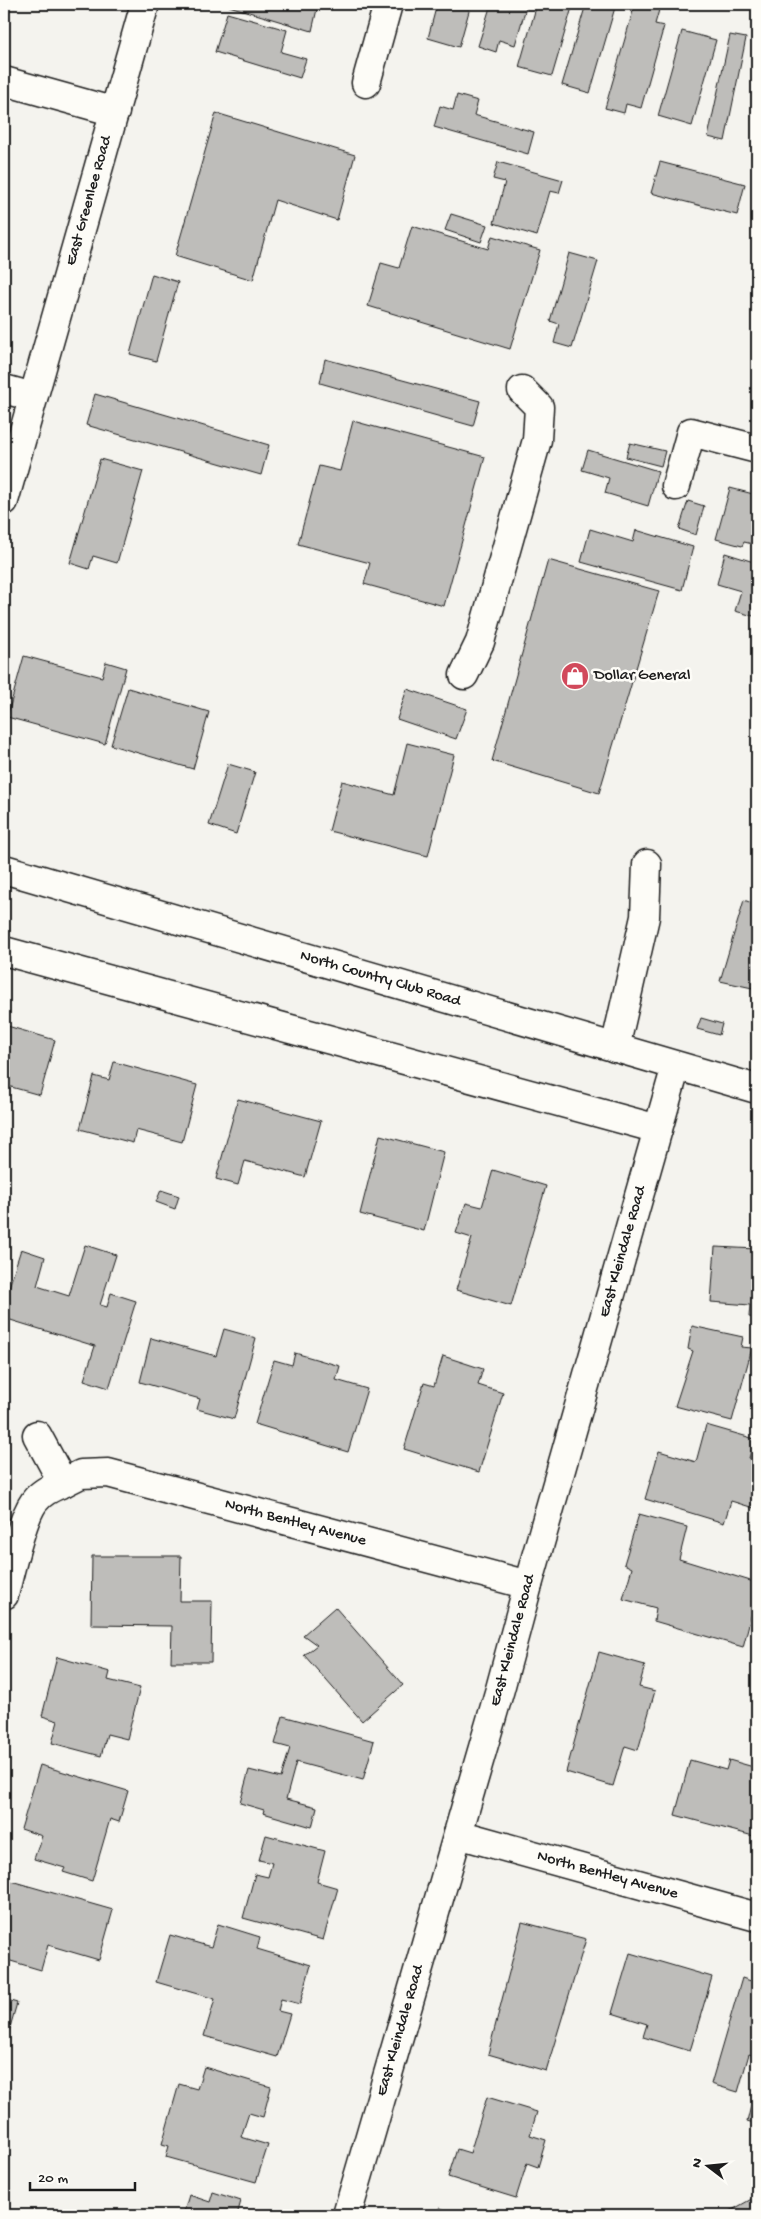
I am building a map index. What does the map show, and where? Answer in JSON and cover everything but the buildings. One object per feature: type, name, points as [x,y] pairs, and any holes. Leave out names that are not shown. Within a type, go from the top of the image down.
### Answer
[{"type":"street","name":"East Greenlee Road","points":[[4,502],[145,4]]},
{"type":"street","points":[[366,83],[388,4]]},
{"type":"street","points":[[4,81],[115,112]]},
{"type":"street","points":[[4,389],[33,397]]},
{"type":"street","points":[[464,675],[480,642],[537,440],[539,407],[522,390]]},
{"type":"street","points":[[676,486],[691,432],[757,449]]},
{"type":"street","points":[[615,1048],[645,917],[647,864]]},
{"type":"street","name":"North Country Club Road","points":[[4,868],[757,1089]]},
{"type":"street","points":[[4,951],[658,1129]]},
{"type":"street","name":"East Kleindale Road","points":[[347,2215],[500,1688],[676,1066]]},
{"type":"street","points":[[37,1435],[63,1483]]},
{"type":"street","name":"North Bentley Avenue","points":[[4,1595],[25,1522],[34,1502],[47,1490],[81,1474],[108,1474],[528,1585]]},
{"type":"street","name":"North Bentley Avenue","points":[[458,1834],[757,1917]]},
{"type":"place","name":"Dollar General","points":[[575,676]]}]
